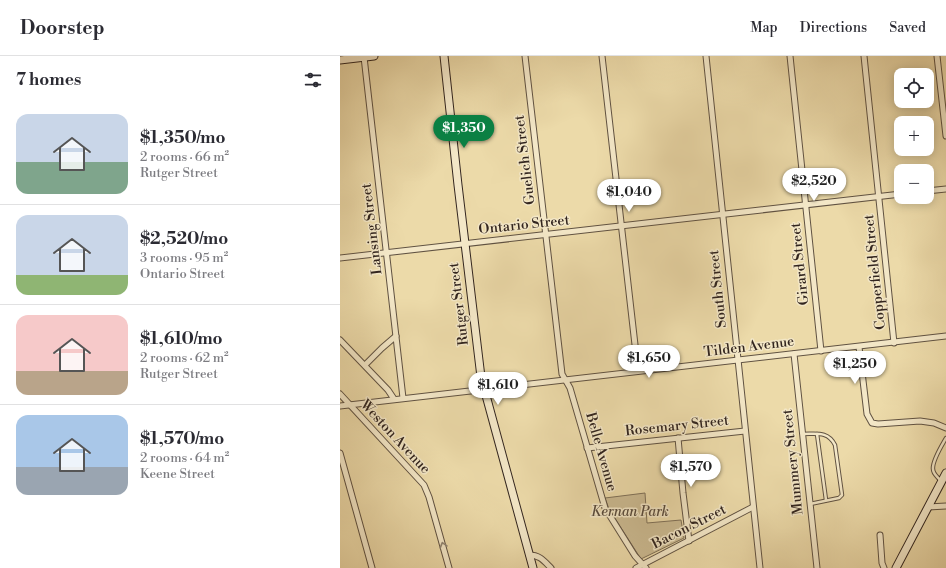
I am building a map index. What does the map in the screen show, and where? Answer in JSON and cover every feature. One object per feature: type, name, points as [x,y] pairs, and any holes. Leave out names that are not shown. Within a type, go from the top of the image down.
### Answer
[{"type":"street","points":[[340,60],[374,56]]},
{"type":"street","name":"Rutger Street","points":[[444,56],[479,362],[484,390],[533,568]]},
{"type":"street","name":"Guelich Street","points":[[525,56],[562,374],[565,380]]},
{"type":"street","points":[[602,56],[638,371]]},
{"type":"street","name":"South Street","points":[[706,56],[760,568]]},
{"type":"street","name":"Girard Street","points":[[790,56],[821,351]]},
{"type":"street","name":"Copperfield Street","points":[[864,56],[894,343]]},
{"type":"street","points":[[937,56],[946,136]]},
{"type":"street","name":"Lansing Street","points":[[364,57],[403,398]]},
{"type":"street","points":[[934,190],[946,189]]},
{"type":"street","name":"Ontario Street","points":[[340,258],[894,195]]},
{"type":"street","points":[[365,365],[396,336]]},
{"type":"street","name":"Tilden Avenue","points":[[340,406],[946,336]]},
{"type":"street","points":[[340,340],[388,390],[394,399]]},
{"type":"street","points":[[859,347],[867,414],[872,422],[878,424],[920,421],[934,423],[946,428]]},
{"type":"street","name":"Mummery Street","points":[[794,354],[817,568]]},
{"type":"street","name":"Belle Avenue","points":[[565,380],[570,388],[605,508],[635,556],[644,566]]},
{"type":"street","name":"Weston Avenue","points":[[340,394],[424,485],[449,568]]},
{"type":"street","name":"Rosemary Street","points":[[587,448],[745,431]]},
{"type":"street","points":[[678,438],[689,541]]},
{"type":"street","points":[[340,453],[372,568]]},
{"type":"street","points":[[896,568],[946,473]]},
{"type":"street","points":[[928,507],[946,506]]},
{"type":"street","name":"Bacon Street","points":[[636,568],[644,566],[753,507]]},
{"type":"street","points":[[880,535],[882,563],[884,568]]},
{"type":"street","points":[[529,555],[536,555],[551,568]]},
{"type":"lane","points":[[803,434],[822,433],[828,436],[836,445],[842,495],[839,498],[810,504]]},
{"type":"lane","points":[[817,434],[826,500]]},
{"type":"lane","points":[[942,481],[934,474],[933,468],[946,438]]},
{"type":"green space","name":"Kernan Park","points":[[645,493],[647,523],[681,520],[684,538],[641,559],[609,509],[605,498]]}]
